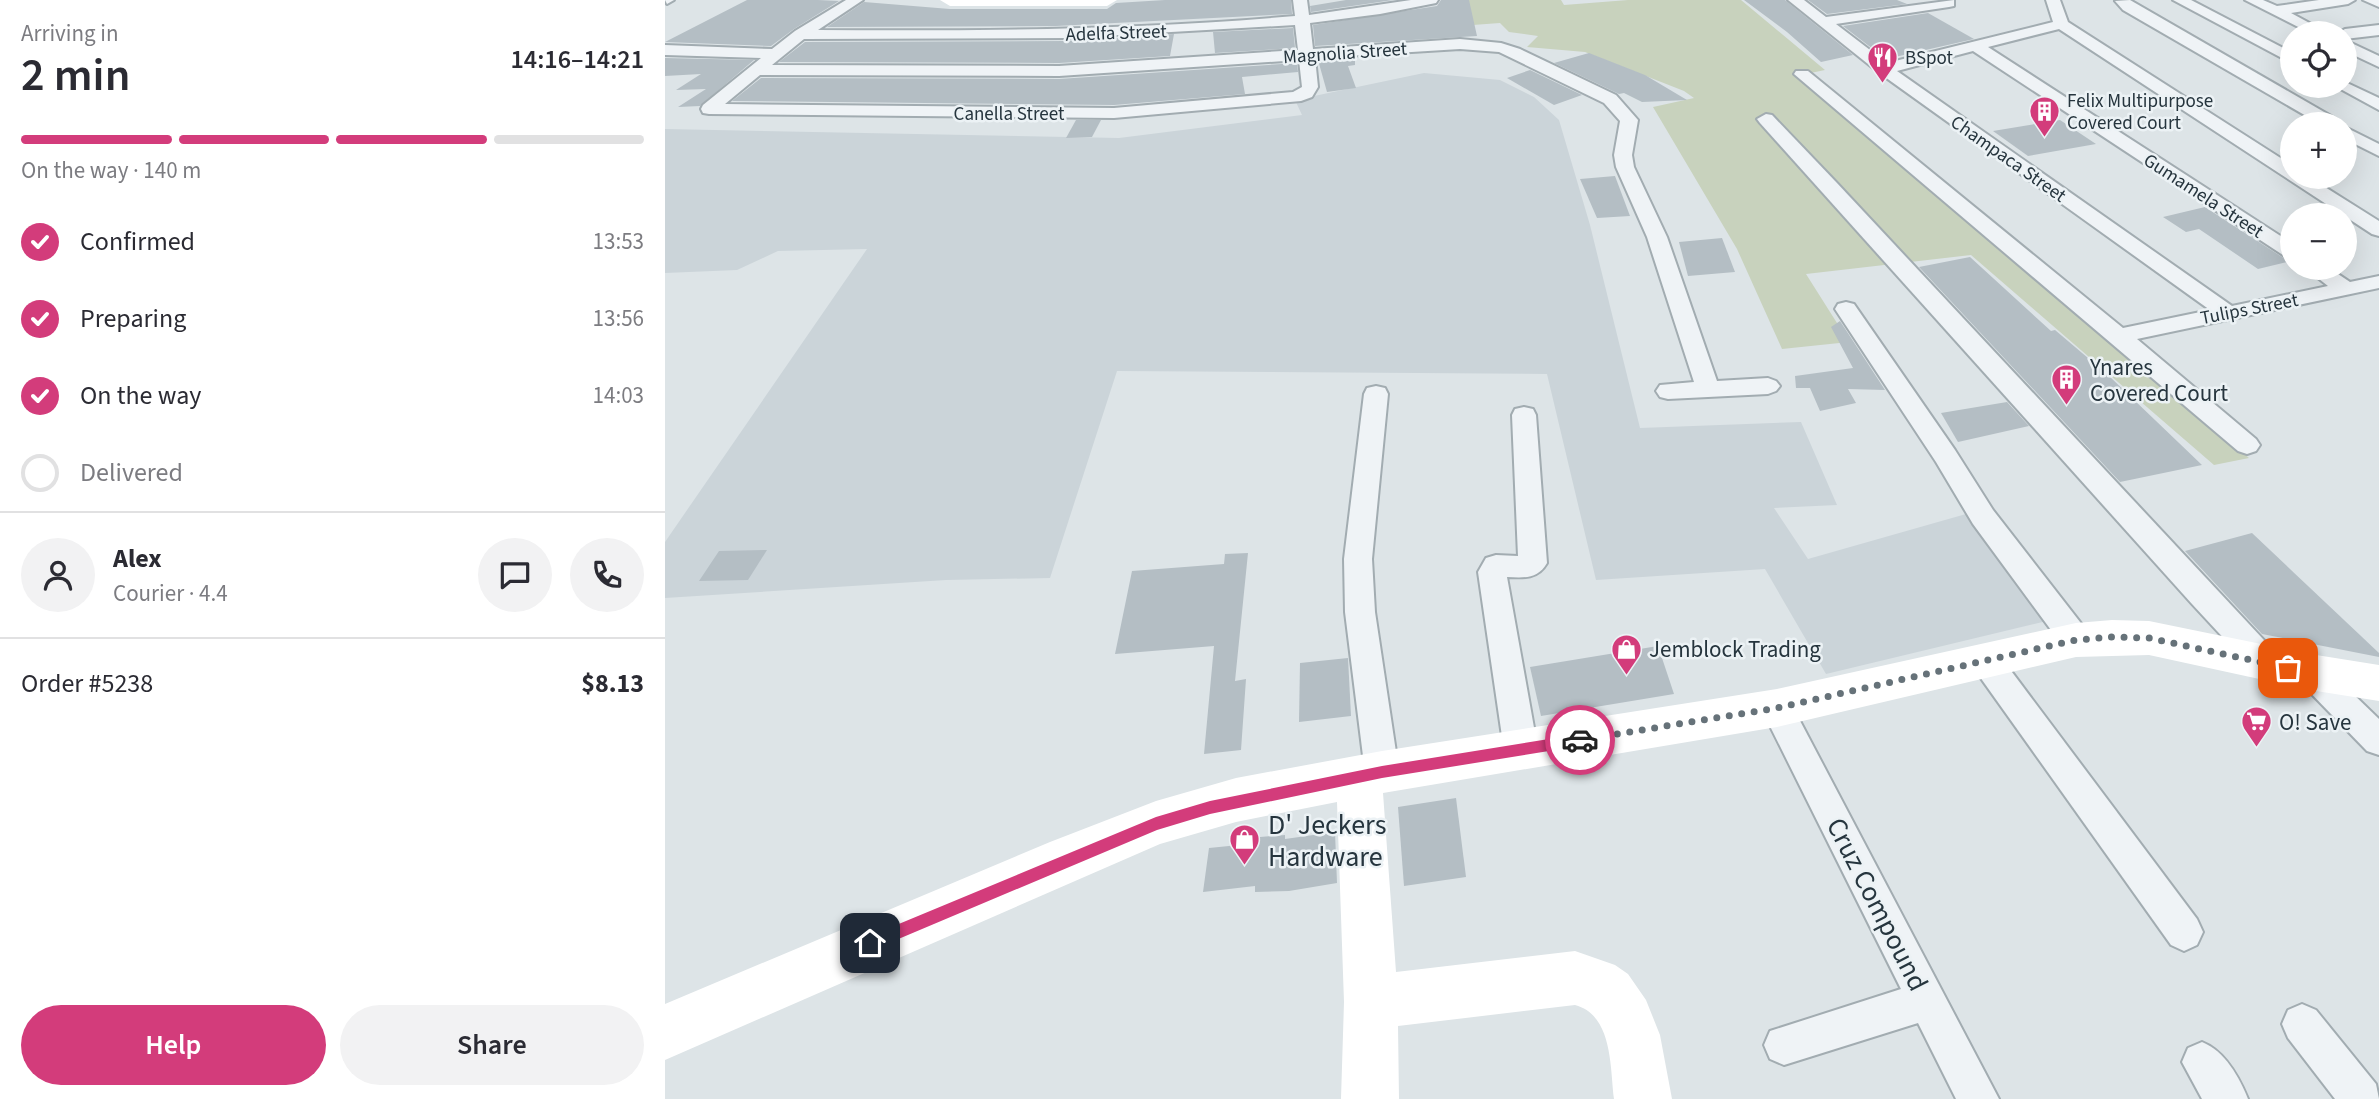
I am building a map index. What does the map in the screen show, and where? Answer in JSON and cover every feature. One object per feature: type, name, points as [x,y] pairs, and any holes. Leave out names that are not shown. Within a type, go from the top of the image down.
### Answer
[{"type":"street","points":[[755,70],[800,34],[856,0]]},
{"type":"street","points":[[950,0],[1107,0]]},
{"type":"street","points":[[1300,0],[1305,55]]},
{"type":"street","name":"Adelfa Street","points":[[800,34],[1127,32],[1367,14],[1431,0]]},
{"type":"street","name":"Champaca Street","points":[[1795,0],[1884,69],[2226,312]]},
{"type":"street","points":[[2053,0],[2060,24],[2280,166]]},
{"type":"street","points":[[2123,0],[2128,8],[2311,112]]},
{"type":"street","points":[[2180,0],[2280,52]]},
{"type":"street","points":[[2252,0],[2296,21]]},
{"type":"street","points":[[2275,11],[2348,0]]},
{"type":"street","points":[[2370,0],[2379,3]]},
{"type":"street","points":[[1822,22],[1918,4],[1949,3]]},
{"type":"street","points":[[1884,69],[2060,24]]},
{"type":"street","points":[[2357,33],[2379,30]]},
{"type":"street","name":"Magnolia Street","points":[[755,70],[998,73],[1126,68],[1460,44],[1501,48],[1526,57],[1616,103],[1629,120],[1623,155],[1625,167],[1657,237],[1708,388]]},
{"type":"street","name":"Gumamela Street","points":[[1976,46],[2280,245]]},
{"type":"street","points":[[665,50],[773,54]]},
{"type":"street","points":[[665,67],[687,51]]},
{"type":"street","points":[[2357,51],[2379,62]]},
{"type":"street","name":"Canella Street","points":[[755,70],[709,106],[711,110],[1114,113],[1294,97],[1306,93],[1310,87],[1305,55]]},
{"type":"street","points":[[1803,74],[2247,445]]},
{"type":"street","points":[[2357,93],[2379,104]]},
{"type":"street","points":[[1766,119],[1880,239],[2107,494],[2266,663]]},
{"type":"street","points":[[2357,139],[2379,151]]},
{"type":"street","points":[[2316,189],[2379,230]]},
{"type":"street","points":[[2333,280],[2347,289]]},
{"type":"street","name":"Tulips Street","points":[[2119,336],[2379,282]]},
{"type":"street","points":[[1846,309],[1947,456],[1983,517],[2076,640]]},
{"type":"street","points":[[1668,391],[1768,386]]},
{"type":"street","points":[[1370,1099],[1371,774],[1358,559],[1376,394]]},
{"type":"street","points":[[1521,750],[1492,572],[1496,566],[1527,567],[1533,563],[1524,415]]},
{"type":"street","points":[[665,1032],[1050,866],[1156,823],[1236,800],[1371,774],[1777,708],[2076,640],[2149,638],[2310,672],[2379,683]]},
{"type":"street","points":[[1986,661],[2184,932]]},
{"type":"street","points":[[2310,672],[2379,741]]},
{"type":"street","name":"Cruz Compound","points":[[1777,708],[1978,1099]]},
{"type":"street","points":[[1371,1002],[1575,978],[1597,984],[1618,1002],[1631,1029],[1643,1099]]},
{"type":"street","points":[[1784,1045],[1927,1000]]},
{"type":"street","points":[[2302,1024],[2361,1099]]},
{"type":"street","points":[[2202,1062],[2227,1099]]},
{"type":"shaded area","points":[[1424,73],[1500,80],[1534,97],[1559,120],[1590,225],[1640,428],[1801,422],[1837,505],[1774,508],[1808,559],[1966,514],[2047,621],[1826,674],[1765,569],[1596,580],[1547,374],[1117,371],[1050,578],[946,580],[665,598],[665,542],[867,249],[778,251],[737,270],[665,273],[665,129],[1119,138],[1302,115],[1295,100]]},
{"type":"green space","points":[[1451,0],[1561,0],[1564,5],[1628,0],[1741,0],[1825,70],[1796,76],[2249,458],[2214,465],[1971,255],[1806,274],[1849,342],[1782,349],[1737,249],[1653,107],[1694,98],[1684,91],[1585,52],[1527,47],[1538,36],[1509,32],[1500,23],[1459,26]]},
{"type":"building","points":[[747,0],[839,1],[771,46],[665,42]]},
{"type":"building","points":[[1165,0],[1291,0],[1292,14],[1056,26],[827,27],[864,2],[950,9],[1107,9],[1116,3]]},
{"type":"building","points":[[1346,0],[1393,0],[1311,12],[1310,6]]},
{"type":"building","points":[[1441,0],[1469,0],[1477,36],[1315,46],[1313,25],[1437,6]]},
{"type":"building","points":[[1744,0],[1785,0],[1853,55],[1821,62]]},
{"type":"building","points":[[1808,0],[1897,0],[1907,4],[1827,14]]},
{"type":"building","points":[[1928,13],[1974,39],[1886,59],[1843,26]]},
{"type":"building","points":[[1293,28],[1295,48],[1215,53],[1213,32]]},
{"type":"building","points":[[1174,34],[1170,56],[1059,63],[779,62],[805,42],[1066,41]]},
{"type":"building","points":[[1589,53],[1645,75],[1687,100],[1642,102],[1554,63]]},
{"type":"building","points":[[665,58],[754,60],[700,106],[678,107],[706,89],[676,90],[701,74],[665,76]]},
{"type":"building","points":[[1355,58],[1355,65],[1348,66],[1356,88],[1327,92],[1318,60]]},
{"type":"building","points":[[1297,63],[1298,72],[1242,77],[1245,94],[1114,105],[732,101],[761,78],[1059,79]]},
{"type":"building","points":[[1530,70],[1582,95],[1554,105],[1507,78]]},
{"type":"building","points":[[1076,120],[1101,120],[1092,137],[1066,138]]},
{"type":"building","name":"Felix Multipurpose Covered Court","points":[[2060,120],[2096,144],[2028,156],[1993,131]]},
{"type":"building","points":[[1615,176],[1630,216],[1597,218],[1580,179]]},
{"type":"building","points":[[2205,207],[2280,256],[2280,264],[2258,269],[2199,229],[2186,232],[2163,217]]},
{"type":"building","points":[[1722,238],[1735,272],[1688,276],[1679,242]]},
{"type":"building","points":[[1970,257],[2051,331],[2055,330],[2108,375],[2202,465],[2120,482],[1919,267]]},
{"type":"building","points":[[1840,321],[1885,390],[1848,389],[1856,403],[1820,411],[1810,388],[1796,388],[1795,376],[1853,368],[1831,327]]},
{"type":"building","points":[[2007,402],[2029,426],[1958,442],[1941,413]]},
{"type":"building","points":[[2252,533],[2379,653],[2379,657],[2262,634],[2185,551]]},
{"type":"building","points":[[767,550],[748,580],[699,581],[719,551]]},
{"type":"building","points":[[1248,553],[1235,681],[1246,679],[1241,750],[1204,754],[1214,646],[1115,654],[1132,571],[1224,564],[1225,554]]},
{"type":"building","name":"Jemblock Trading","points":[[1658,646],[1674,694],[1541,716],[1530,667]]},
{"type":"building","points":[[1348,658],[1351,716],[1299,722],[1300,663]]},
{"type":"building","points":[[1456,798],[1466,877],[1404,886],[1398,807]]},
{"type":"building","points":[[1335,832],[1337,883],[1289,891],[1255,892],[1255,886],[1203,892],[1209,848],[1259,843],[1260,837],[1285,835],[1285,839]]},
{"type":"way so far","points":[[1580,740],[1777,708],[2076,640],[2149,638],[2288,668]]},
{"type":"place","name":"BSpot","points":[[1882,84]]},
{"type":"place","name":"Felix Multipurpose Covered Court","points":[[2044,138]]},
{"type":"place","name":"Ynares Covered Court","points":[[2067,407]]},
{"type":"place","name":"Jemblock Trading","points":[[1626,676]]},
{"type":"place","name":"O! Save","points":[[2256,749]]},
{"type":"place","name":"D' Jeckers Hardware","points":[[1245,867]]},
{"type":"route","points":[[870,943],[1156,823],[1236,800],[1382,772],[1580,740]]}]
